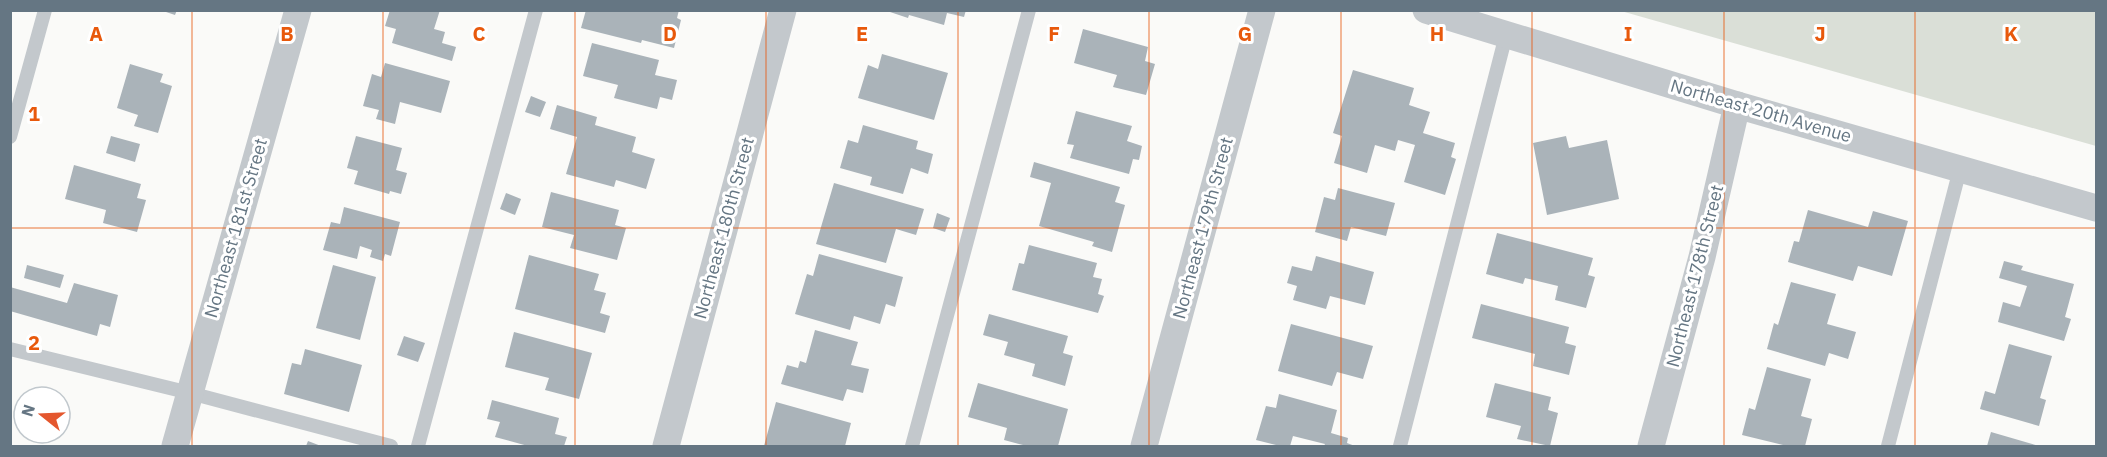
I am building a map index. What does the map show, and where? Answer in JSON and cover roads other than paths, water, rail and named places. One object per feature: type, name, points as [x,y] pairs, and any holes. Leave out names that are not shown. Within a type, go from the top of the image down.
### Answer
[{"type":"street","name":"Northeast 181st Street","points":[[175,447],[298,10]]},
{"type":"street","name":"Northeast 180th Street","points":[[666,447],[783,10]]},
{"type":"street","name":"Northeast 179th Street","points":[[1144,447],[1262,10]]},
{"type":"street","name":"Northeast 20th Avenue","points":[[1426,10],[1737,105],[2097,208]]},
{"type":"street","name":"Northeast 178th Street","points":[[1651,447],[1702,257],[1737,105]]},
{"type":"lane","points":[[10,137],[45,10]]},
{"type":"lane","points":[[418,447],[536,10]]},
{"type":"lane","points":[[912,447],[1029,10]]},
{"type":"lane","points":[[1400,447],[1506,35]]},
{"type":"lane","points":[[1888,447],[1960,169]]},
{"type":"lane","points":[[10,349],[190,393],[391,447]]}]
